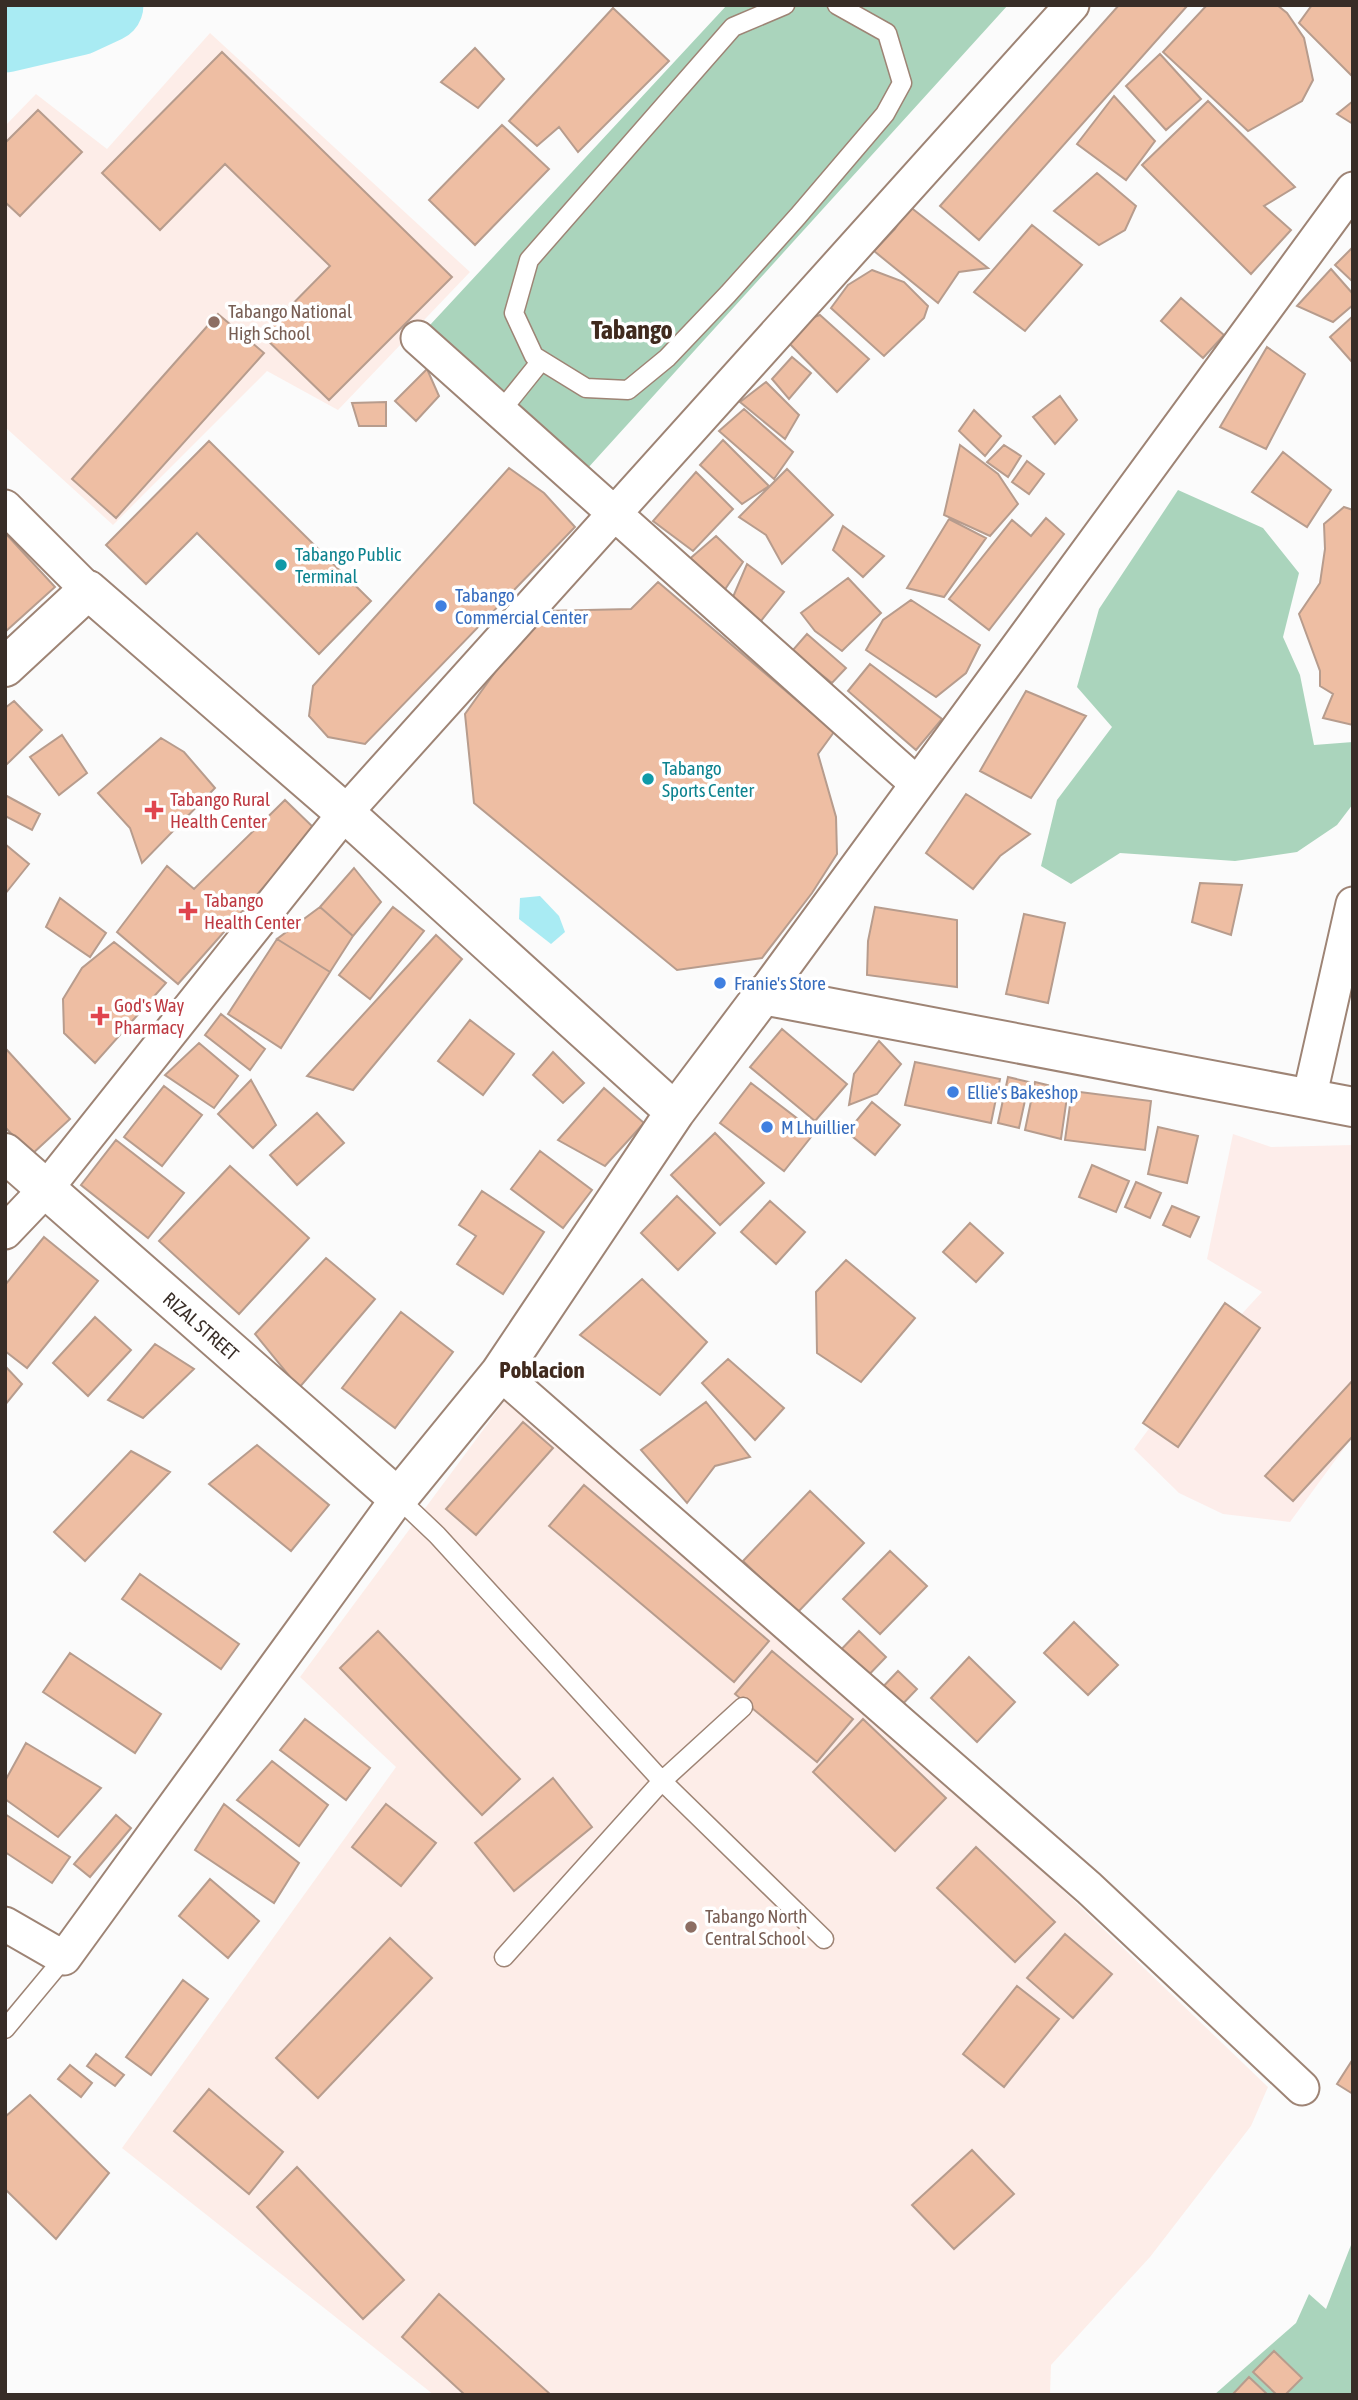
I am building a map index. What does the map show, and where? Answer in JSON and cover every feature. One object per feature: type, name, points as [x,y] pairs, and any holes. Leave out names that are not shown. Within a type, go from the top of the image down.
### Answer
[{"type":"street","points":[[5,1232],[46,1190],[345,813],[1072,5]]},
{"type":"street","points":[[5,1924],[64,1958],[398,1499],[500,1373],[675,1112],[1352,190]]},
{"type":"street","points":[[418,338],[916,783]]},
{"type":"street","points":[[5,507],[88,590],[345,813],[675,1112]]},
{"type":"street","points":[[5,667],[88,590]]},
{"type":"street","points":[[1309,1099],[1353,904]]},
{"type":"street","points":[[762,995],[1353,1107]]},
{"type":"street","name":"RIZAL STREET","points":[[5,1153],[398,1499]]},
{"type":"street","points":[[500,1373],[1090,1888],[1302,2088]]},
{"type":"lane","points":[[785,5],[733,27],[529,260],[514,313],[534,356],[586,388],[628,390],[667,358],[728,294],[885,114],[902,83],[887,33],[838,5]]},
{"type":"lane","points":[[500,412],[541,360]]},
{"type":"lane","points":[[398,1499],[437,1535],[662,1781],[824,1939]]},
{"type":"lane","points":[[504,1956],[662,1781],[743,1707]]},
{"type":"lane","points":[[5,2029],[64,1958]]},
{"type":"shaded area","name":"Tabango National High School","points":[[210,33],[470,272],[338,410],[267,371],[113,525],[5,427],[5,126],[36,94],[107,149]]},
{"type":"shaded area","points":[[1233,1134],[1271,1147],[1353,1145],[1353,1436],[1290,1522],[1223,1514],[1179,1493],[1134,1449],[1201,1358],[1262,1292],[1207,1259]]},
{"type":"shaded area","name":"Tabango North Central School","points":[[509,1395],[899,1733],[1268,2087],[1251,2126],[1150,2257],[1051,2365],[1050,2395],[434,2395],[122,2148],[396,1767],[300,1677]]},
{"type":"green space","points":[[727,5],[1008,5],[587,469],[430,325]]},
{"type":"green space","points":[[1178,490],[1263,528],[1299,573],[1283,637],[1300,675],[1314,745],[1353,742],[1353,804],[1337,825],[1297,852],[1235,861],[1120,853],[1071,884],[1041,866],[1057,800],[1112,727],[1077,687],[1099,609]]},
{"type":"green space","points":[[1353,2240],[1353,2395],[1214,2395],[1296,2323],[1309,2294],[1326,2309]]},
{"type":"water","points":[[540,896],[559,916],[565,932],[551,944],[519,919],[520,898]]},
{"type":"building","points":[[1119,5],[1188,5],[979,240],[940,206]]},
{"type":"building","points":[[1207,5],[1277,5],[1287,13],[1304,38],[1313,80],[1302,101],[1248,131],[1163,52]]},
{"type":"building","points":[[1312,5],[1353,5],[1353,77],[1299,23]]},
{"type":"building","points":[[613,8],[669,61],[578,152],[559,127],[537,146],[509,121]]},
{"type":"building","points":[[475,48],[504,79],[478,108],[441,82]]},
{"type":"building","points":[[222,52],[452,277],[329,400],[262,335],[330,266],[225,164],[160,230],[102,173]]},
{"type":"building","points":[[1160,54],[1201,99],[1166,130],[1126,86]]},
{"type":"building","points":[[1114,96],[1155,141],[1126,180],[1077,144]]},
{"type":"building","points":[[1208,101],[1295,187],[1264,206],[1291,230],[1251,274],[1142,165]]},
{"type":"building","points":[[1353,101],[1353,124],[1337,114]]},
{"type":"building","points":[[38,110],[82,152],[20,216],[5,202],[5,143]]},
{"type":"building","points":[[502,125],[549,169],[475,245],[429,200]]},
{"type":"building","points":[[1097,173],[1136,206],[1125,230],[1099,245],[1054,211]]},
{"type":"building","points":[[909,206],[988,268],[959,272],[938,303],[874,251],[895,229]]},
{"type":"building","points":[[1032,225],[1082,265],[1025,331],[974,292]]},
{"type":"building","points":[[1353,247],[1353,282],[1335,265]]},
{"type":"building","points":[[1331,269],[1353,294],[1353,305],[1333,322],[1297,306]]},
{"type":"building","points":[[872,270],[904,282],[928,306],[924,318],[884,356],[831,308],[848,285]]},
{"type":"building","points":[[1181,298],[1224,335],[1203,358],[1161,321]]},
{"type":"building","points":[[218,314],[264,353],[116,518],[72,479]]},
{"type":"building","points":[[820,315],[869,359],[837,392],[788,342],[800,322]]},
{"type":"building","points":[[1353,316],[1353,363],[1330,337]]},
{"type":"building","points":[[1267,347],[1305,374],[1266,449],[1220,427]]},
{"type":"building","points":[[792,357],[811,373],[789,399],[772,379]]},
{"type":"building","points":[[427,369],[439,396],[416,421],[395,401]]},
{"type":"building","points":[[766,382],[799,415],[785,439],[740,402]]},
{"type":"building","points":[[1060,396],[1077,420],[1055,444],[1033,417]]},
{"type":"building","points":[[386,402],[386,426],[359,426],[352,403]]},
{"type":"building","points":[[744,409],[793,452],[774,479],[719,431]]},
{"type":"building","points":[[974,410],[1001,436],[985,456],[959,431]]},
{"type":"building","points":[[723,440],[769,486],[742,504],[700,465]]},
{"type":"building","name":"Tabango Public Terminal","points":[[209,441],[371,601],[319,654],[197,533],[146,584],[106,545]]},
{"type":"building","points":[[960,445],[998,474],[1018,504],[990,536],[944,515]]},
{"type":"building","points":[[1004,445],[1021,456],[1008,477],[987,462]]},
{"type":"building","points":[[1283,452],[1331,490],[1307,527],[1252,492]]},
{"type":"building","points":[[1027,461],[1044,474],[1029,494],[1012,482]]},
{"type":"building","name":"Tabango Commercial Center","points":[[509,468],[544,493],[575,527],[365,744],[328,737],[309,716],[313,686]]},
{"type":"building","points":[[787,469],[833,515],[782,564],[766,535],[739,517]]},
{"type":"building","points":[[696,472],[733,509],[693,551],[653,521]]},
{"type":"building","points":[[1344,507],[1353,510],[1353,725],[1323,718],[1333,694],[1320,686],[1320,671],[1299,614],[1320,583],[1325,549],[1324,524]]},
{"type":"building","points":[[1046,518],[1064,534],[989,630],[949,599],[1012,520],[1031,536]]},
{"type":"building","points":[[949,519],[986,538],[944,597],[907,588]]},
{"type":"building","points":[[843,526],[884,556],[863,577],[833,550]]},
{"type":"building","points":[[7,535],[55,587],[5,632],[5,537]]},
{"type":"building","points":[[716,536],[743,562],[722,594],[686,562]]},
{"type":"building","points":[[747,564],[784,592],[757,626],[730,604]]},
{"type":"building","points":[[848,578],[881,613],[842,651],[815,631],[801,613]]},
{"type":"building","name":"Tabango Sports Center","points":[[658,582],[834,732],[818,754],[836,817],[837,854],[812,893],[762,958],[677,970],[474,803],[465,714],[513,647],[543,611],[631,609]]},
{"type":"building","points":[[911,600],[980,645],[966,673],[936,697],[866,650],[883,620]]},
{"type":"building","points":[[807,634],[846,668],[832,683],[792,651]]},
{"type":"building","points":[[870,664],[942,719],[916,750],[848,691]]},
{"type":"building","points":[[1026,691],[1086,716],[1031,798],[980,771]]},
{"type":"building","points":[[14,701],[42,730],[5,766],[5,708]]},
{"type":"building","points":[[62,735],[87,773],[59,795],[30,757]]},
{"type":"building","name":"Tabango Rural Health Center","points":[[161,738],[184,752],[215,788],[142,863],[130,828],[98,793]]},
{"type":"building","points":[[966,794],[1030,834],[1000,856],[973,889],[926,853]]},
{"type":"building","points":[[5,795],[40,814],[32,830],[5,816]]},
{"type":"building","name":"Tabango Health Center","points":[[285,800],[315,829],[178,984],[117,932],[167,866],[194,889]]},
{"type":"building","points":[[5,844],[29,864],[5,894]]},
{"type":"building","points":[[354,868],[381,902],[353,936],[320,907]]},
{"type":"building","points":[[1200,883],[1242,885],[1231,935],[1192,922]]},
{"type":"building","points":[[60,898],[106,933],[90,957],[46,927]]},
{"type":"building","points":[[320,907],[353,936],[330,972],[277,939]]},
{"type":"building","points":[[393,907],[424,931],[370,999],[339,975]]},
{"type":"building","points":[[875,907],[957,920],[957,987],[867,975],[868,941]]},
{"type":"building","points":[[1024,914],[1065,923],[1048,1003],[1006,994]]},
{"type":"building","points":[[436,935],[462,959],[353,1090],[307,1076]]},
{"type":"building","points":[[277,939],[330,972],[281,1048],[228,1014]]},
{"type":"building","name":"God's Way Pharmacy","points":[[114,942],[166,983],[95,1063],[64,1033],[63,999],[82,968]]},
{"type":"building","points":[[221,1014],[265,1049],[250,1070],[205,1035]]},
{"type":"building","points":[[470,1020],[514,1054],[483,1095],[438,1061]]},
{"type":"building","points":[[782,1029],[847,1084],[815,1121],[750,1067]]},
{"type":"building","points":[[879,1041],[901,1064],[877,1094],[849,1105],[854,1074]]},
{"type":"building","points":[[199,1043],[238,1076],[214,1108],[165,1075]]},
{"type":"building","points":[[6,1049],[70,1119],[31,1155],[5,1127]]},
{"type":"building","points":[[553,1052],[584,1083],[563,1103],[533,1075]]},
{"type":"building","name":"Ellie's Bakeshop","points":[[915,1062],[1000,1079],[991,1123],[905,1105]]},
{"type":"building","points":[[1008,1077],[1029,1082],[1019,1128],[998,1123]]},
{"type":"building","points":[[251,1080],[276,1125],[253,1148],[218,1114]]},
{"type":"building","points":[[1035,1082],[1068,1090],[1061,1139],[1025,1130]]},
{"type":"building","name":"M Lhuillier","points":[[751,1083],[815,1132],[784,1171],[720,1123]]},
{"type":"building","points":[[164,1086],[202,1115],[162,1166],[124,1137]]},
{"type":"building","points":[[604,1088],[644,1123],[605,1166],[558,1140]]},
{"type":"building","points":[[1072,1091],[1151,1101],[1145,1150],[1065,1140]]},
{"type":"building","points":[[872,1102],[900,1125],[875,1155],[847,1132]]},
{"type":"building","points":[[317,1113],[344,1143],[297,1185],[270,1155]]},
{"type":"building","points":[[1158,1127],[1198,1136],[1187,1183],[1148,1174]]},
{"type":"building","points":[[715,1133],[764,1183],[720,1225],[671,1175]]},
{"type":"building","points":[[116,1140],[184,1193],[148,1238],[81,1185]]},
{"type":"building","points":[[540,1151],[592,1190],[563,1228],[511,1189]]},
{"type":"building","points":[[1092,1165],[1129,1181],[1116,1212],[1079,1197]]},
{"type":"building","points":[[230,1166],[309,1238],[239,1314],[159,1241]]},
{"type":"building","points":[[1136,1182],[1161,1193],[1150,1218],[1125,1207]]},
{"type":"building","points":[[482,1191],[544,1232],[503,1294],[457,1264],[476,1236],[459,1225]]},
{"type":"building","points":[[677,1196],[715,1233],[678,1270],[641,1233]]},
{"type":"building","points":[[770,1201],[805,1232],[776,1264],[741,1232]]},
{"type":"building","points":[[1172,1206],[1199,1217],[1190,1237],[1163,1225]]},
{"type":"building","points":[[970,1223],[1003,1253],[976,1282],[943,1252]]},
{"type":"building","points":[[44,1237],[98,1281],[27,1368],[5,1351],[5,1285]]},
{"type":"building","points":[[326,1258],[375,1299],[299,1388],[255,1334]]},
{"type":"building","points":[[846,1260],[915,1318],[861,1382],[817,1353],[816,1292]]},
{"type":"building","points":[[642,1279],[707,1342],[660,1395],[580,1335]]},
{"type":"building","points":[[1225,1303],[1260,1328],[1178,1447],[1143,1423]]},
{"type":"building","points":[[401,1312],[453,1352],[395,1428],[342,1388]]},
{"type":"building","points":[[95,1317],[131,1350],[88,1396],[53,1363]]},
{"type":"building","points":[[155,1344],[194,1369],[143,1418],[108,1400]]},
{"type":"building","points":[[728,1359],[784,1408],[755,1440],[702,1383]]},
{"type":"building","points":[[5,1366],[22,1384],[5,1405]]},
{"type":"building","points":[[1353,1380],[1353,1436],[1293,1501],[1265,1476]]},
{"type":"building","points":[[706,1402],[750,1457],[715,1466],[687,1503],[641,1450]]},
{"type":"building","points":[[523,1422],[553,1448],[476,1535],[446,1509]]},
{"type":"building","points":[[257,1445],[329,1505],[291,1551],[209,1484]]},
{"type":"building","points":[[131,1451],[170,1472],[85,1561],[54,1532]]},
{"type":"building","points":[[584,1485],[769,1641],[734,1682],[549,1526]]},
{"type":"building","points":[[810,1491],[864,1543],[797,1613],[743,1561]]},
{"type":"building","points":[[890,1551],[927,1586],[880,1634],[843,1599]]},
{"type":"building","points":[[140,1574],[239,1644],[221,1669],[122,1599]]},
{"type":"building","points":[[1074,1622],[1118,1665],[1088,1695],[1044,1653]]},
{"type":"building","points":[[378,1631],[520,1779],[482,1815],[340,1668]]},
{"type":"building","points":[[859,1631],[886,1657],[860,1684],[833,1658]]},
{"type":"building","points":[[772,1651],[853,1719],[817,1762],[735,1694]]},
{"type":"building","points":[[70,1653],[161,1714],[135,1753],[43,1692]]},
{"type":"building","points":[[969,1657],[1015,1702],[977,1742],[931,1698]]},
{"type":"building","points":[[898,1671],[917,1689],[896,1711],[877,1693]]},
{"type":"building","points":[[305,1719],[370,1768],[346,1800],[280,1750]]},
{"type":"building","points":[[863,1719],[946,1798],[895,1851],[813,1772]]},
{"type":"building","points":[[26,1743],[101,1788],[58,1837],[5,1799],[5,1781]]},
{"type":"building","points":[[272,1761],[328,1805],[299,1846],[237,1800]]},
{"type":"building","points":[[553,1778],[592,1827],[514,1891],[475,1843]]},
{"type":"building","points":[[224,1804],[299,1863],[274,1903],[195,1850]]},
{"type":"building","points":[[386,1804],[436,1843],[401,1886],[352,1847]]},
{"type":"building","points":[[5,1814],[70,1857],[52,1883],[5,1852]]},
{"type":"building","points":[[116,1815],[131,1828],[90,1877],[74,1864]]},
{"type":"building","points":[[976,1847],[1055,1922],[1015,1962],[937,1888]]},
{"type":"building","points":[[210,1879],[259,1921],[228,1958],[179,1916]]},
{"type":"building","points":[[1065,1934],[1112,1974],[1073,2018],[1027,1978]]},
{"type":"building","points":[[390,1938],[432,1978],[318,2098],[276,2058]]},
{"type":"building","points":[[183,1980],[208,1999],[151,2075],[126,2057]]},
{"type":"building","points":[[1017,1986],[1059,2019],[1004,2087],[963,2054]]},
{"type":"building","points":[[96,2054],[124,2075],[115,2086],[87,2066]]},
{"type":"building","points":[[1353,2059],[1353,2094],[1337,2084]]},
{"type":"building","points":[[70,2065],[92,2083],[81,2097],[58,2079]]},
{"type":"building","points":[[209,2089],[283,2152],[249,2194],[174,2131]]},
{"type":"building","points":[[30,2095],[109,2173],[56,2239],[5,2189],[5,2117]]},
{"type":"building","points":[[972,2150],[1014,2194],[954,2249],[912,2205]]},
{"type":"building","points":[[297,2167],[404,2280],[363,2319],[257,2207]]},
{"type":"building","points":[[439,2294],[551,2395],[465,2395],[402,2337]]},
{"type":"building","points":[[1274,2351],[1302,2378],[1285,2395],[1277,2395],[1253,2372]]},
{"type":"building","points":[[1249,2377],[1268,2395],[1232,2395]]},
{"type":"waterway","points":[[5,35],[78,18],[106,5]]},
{"type":"place","name":"Tabango National High School","points":[[214,322]]},
{"type":"place","name":"Tabango Public Terminal","points":[[281,565]]},
{"type":"place","name":"Tabango Commercial Center","points":[[441,606]]},
{"type":"place","name":"Tabango Sports Center","points":[[648,779]]},
{"type":"place","name":"Tabango Rural Health Center","points":[[154,810]]},
{"type":"place","name":"Tabango Health Center","points":[[188,911]]},
{"type":"place","name":"Franie's Store","points":[[720,983]]},
{"type":"place","name":"God's Way Pharmacy","points":[[100,1016]]},
{"type":"place","name":"Ellie's Bakeshop","points":[[953,1092]]},
{"type":"place","name":"M Lhuillier","points":[[767,1127]]},
{"type":"place","name":"Tabango North Central School","points":[[691,1927]]},
{"type":"district","name":"Tabango","points":[[632,330]]},
{"type":"district","name":"Poblacion","points":[[542,1370]]}]
